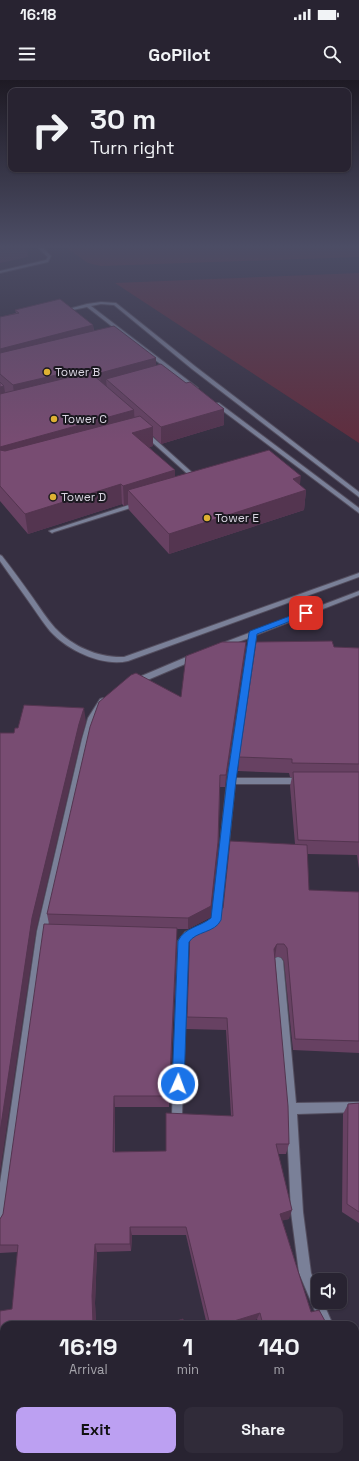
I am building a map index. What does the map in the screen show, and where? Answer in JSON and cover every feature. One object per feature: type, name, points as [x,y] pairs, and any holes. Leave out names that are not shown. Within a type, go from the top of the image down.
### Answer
[{"type":"street","points":[[97,312],[201,392]]},
{"type":"street","points":[[125,312],[194,368],[359,495]]},
{"type":"street","points":[[121,339],[129,337]]},
{"type":"street","points":[[188,370],[194,368]]},
{"type":"street","points":[[169,375],[182,372]]},
{"type":"street","points":[[214,402],[359,511]]},
{"type":"street","points":[[141,431],[194,477],[194,482],[191,488]]},
{"type":"street","points":[[52,531],[147,502]]},
{"type":"street","points":[[0,558],[53,630],[63,639],[83,652],[100,658],[117,660],[126,659],[359,575]]},
{"type":"street","points":[[216,648],[359,593]]},
{"type":"street","points":[[172,935],[188,935],[210,925],[216,920],[232,780],[253,633]]},
{"type":"street","points":[[131,684],[201,654]]},
{"type":"street","points":[[0,1222],[46,931],[86,739],[92,718],[98,707],[109,696]]},
{"type":"street","points":[[232,780],[311,781]]},
{"type":"street","points":[[177,1115],[184,941],[188,935]]},
{"type":"street","points":[[278,961],[291,1109],[297,1212],[306,1273],[325,1321]]},
{"type":"street","points":[[291,1109],[359,1107]]},
{"type":"shaded area","points":[[160,312],[359,312],[359,443]]},
{"type":"building","points":[[77,312],[93,325],[0,349],[0,317],[19,313]]},
{"type":"building","points":[[114,326],[156,358],[100,373],[96,369],[82,369],[13,385],[0,374],[0,353]]},
{"type":"building","points":[[161,364],[186,383],[190,382],[224,409],[161,427],[106,379]]},
{"type":"building","points":[[83,374],[92,374],[134,410],[0,447],[0,394]]},
{"type":"building","points":[[140,416],[153,427],[132,433],[175,470],[123,486],[121,484],[25,514],[0,486],[0,450],[5,451]]},
{"type":"building","points":[[269,450],[301,476],[293,479],[306,490],[169,534],[128,490]]},
{"type":"building","points":[[332,641],[334,647],[359,648],[359,764],[292,763],[292,759],[239,757],[256,642]]},
{"type":"building","points":[[222,642],[246,642],[226,775],[220,775],[218,842],[211,906],[188,918],[47,914],[90,727],[99,702],[131,675],[136,673],[181,697],[186,656]]},
{"type":"building","points":[[24,705],[84,708],[32,918],[0,1132],[0,733],[14,733],[15,728],[18,728]]},
{"type":"building","points":[[293,772],[359,772],[359,842],[298,840]]},
{"type":"building","points":[[230,841],[307,845],[309,890],[359,892],[359,1041],[295,1039],[287,948],[284,944],[277,944],[274,949],[288,1106],[289,1144],[276,1144],[292,1210],[280,1214],[311,1312],[319,1310],[325,1321],[262,1321],[260,1313],[234,1321],[209,1321],[186,1227],[130,1227],[130,1244],[95,1244],[92,1296],[93,1321],[0,1321],[0,1311],[12,1309],[18,1245],[0,1245],[0,1219],[3,1214],[44,924],[177,928],[169,1096],[114,1096],[113,1152],[166,1151],[166,1113],[233,1116],[227,1018],[187,1017],[190,930],[216,916],[223,908]]},
{"type":"building","points":[[359,1103],[359,1212],[347,1204],[348,1104]]},
{"type":"place","name":"Tower B","points":[[47,372]]},
{"type":"place","name":"Tower C","points":[[54,419]]},
{"type":"place","name":"Tower D","points":[[53,497]]},
{"type":"place","name":"Tower E","points":[[207,518]]},
{"type":"route","points":[[178,1084],[184,941],[188,935],[210,925],[216,920],[232,780],[253,633],[306,613]]}]
